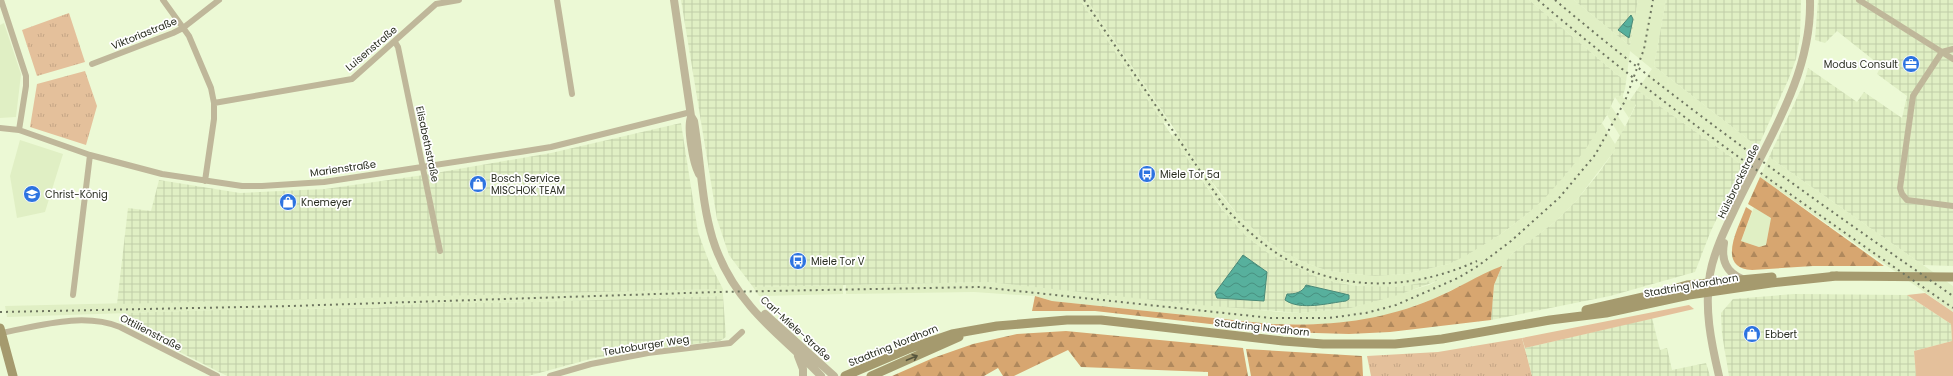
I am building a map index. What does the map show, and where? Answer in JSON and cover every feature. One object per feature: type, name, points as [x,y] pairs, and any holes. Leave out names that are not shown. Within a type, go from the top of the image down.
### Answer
[{"type":"main road","name":"Stadtring Nordhorn","points":[[1550,320],[1688,285],[1742,279],[1793,276],[1953,277]]},
{"type":"main road","name":"Stadtring Nordhorn","points":[[845,376],[908,349],[952,334],[997,326],[1067,320],[1101,320],[1283,341],[1323,344],[1395,344],[1442,339],[1550,320],[1606,313],[1689,295],[1772,283],[1837,276]]},
{"type":"main road","points":[[1,330],[13,376]]},
{"type":"main road","name":"Stadtring Nordhorn","points":[[874,375],[972,330]]},
{"type":"street","points":[[1,0],[26,76],[26,86],[19,130]]},
{"type":"street","points":[[162,0],[183,28],[211,88],[214,103],[205,181]]},
{"type":"street","name":"Viktoriastraße","points":[[92,64],[183,28],[219,0]]},
{"type":"street","name":"Luisenstraße","points":[[214,103],[352,79],[395,42],[434,2],[459,0]]},
{"type":"street","points":[[557,0],[572,94]]},
{"type":"street","name":"Carl-Miele-Straße","points":[[674,0],[691,114],[694,121],[701,163],[699,174],[707,220],[714,247],[728,274],[751,307],[821,376]]},
{"type":"street","name":"Hülsbrockstraße","points":[[1719,376],[1710,335],[1708,293],[1714,258],[1727,226],[1797,80],[1808,36],[1810,0]]},
{"type":"street","points":[[1859,0],[1953,59]]},
{"type":"street","name":"Elisabethstraße","points":[[395,42],[398,47],[440,251]]},
{"type":"street","points":[[1953,49],[1942,52],[1913,96],[1900,188],[1902,194],[1907,200],[1953,206]]},
{"type":"street","name":"Marienstraße","points":[[0,128],[19,130],[90,155],[162,174],[205,181],[262,186],[324,182],[551,147],[691,114]]},
{"type":"street","points":[[73,295],[90,155]]},
{"type":"street","name":"Stadtring Nordhorn","points":[[1727,226],[1722,252],[1723,258],[1726,267],[1742,279]]},
{"type":"street","name":"Carl-Miele-Straße","points":[[744,297],[754,304],[834,376]]},
{"type":"street","name":"Ottilienstraße","points":[[1,330],[67,321],[103,322],[120,327],[217,376]]},
{"type":"street","name":"Teutoburger Weg","points":[[550,376],[591,364],[650,353],[730,343],[742,332]]},
{"type":"street","points":[[793,349],[801,360],[804,376]]},
{"type":"shaded area","points":[[681,0],[1080,0],[1221,208],[1246,236],[1268,253],[1315,276],[1338,283],[1359,286],[1399,287],[1445,278],[1398,295],[1351,308],[1300,313],[1200,305],[989,282],[753,287],[729,255],[717,219]]},
{"type":"shaded area","points":[[1080,0],[1087,0],[1169,122],[1163,123]]},
{"type":"shaded area","points":[[1087,0],[1529,0],[1626,82],[1625,89],[1623,95],[1615,97],[1607,115],[1587,147],[1568,172],[1545,198],[1501,234],[1467,255],[1449,264],[1405,274],[1375,276],[1328,271],[1303,262],[1282,251],[1264,239],[1238,215],[1201,168]]},
{"type":"shaded area","points":[[1529,0],[1574,0],[1630,46],[1638,0],[1666,0],[1654,66],[1758,147],[1748,169],[1637,90],[1652,69],[1630,51],[1626,82]]},
{"type":"shaded area","points":[[1574,0],[1638,0],[1630,46]]},
{"type":"shaded area","points":[[1666,0],[1801,0],[1800,37],[1796,59],[1758,147],[1654,66]]},
{"type":"shaded area","points":[[1818,0],[1953,0],[1953,266],[1923,265],[1769,157],[1804,83],[1808,68],[1857,102],[1864,92],[1902,118],[1907,96],[1877,74],[1881,66],[1837,31],[1825,43],[1815,40]]},
{"type":"shaded area","points":[[4,23],[21,74],[16,117],[0,118],[0,25]]},
{"type":"shaded area","points":[[1637,90],[1748,169],[1724,203],[1710,233],[1695,272],[1610,296],[1491,320],[1494,285],[1502,266],[1513,253],[1555,222],[1576,201],[1598,174],[1615,150],[1615,144],[1636,105],[1630,100]]},
{"type":"shaded area","points":[[1623,95],[1623,98],[1636,104],[1629,118],[1615,97]]},
{"type":"shaded area","points":[[1611,106],[1625,127],[1620,136],[1607,115]]},
{"type":"shaded area","points":[[681,123],[698,232],[709,262],[723,289],[117,304],[128,208],[151,211],[159,180],[240,193],[325,189],[424,175],[551,153]]},
{"type":"shaded area","points":[[1602,123],[1615,144],[1615,150],[1576,201],[1555,222],[1513,253],[1502,266],[1433,299],[1398,312],[1368,320],[1329,324],[1271,324],[1052,301],[1035,296],[974,292],[846,294],[846,285],[989,282],[1279,312],[1300,313],[1351,308],[1429,285],[1441,279],[1399,287],[1372,287],[1338,283],[1315,276],[1294,267],[1268,253],[1246,236],[1228,217],[1171,135],[1178,133],[1219,193],[1238,215],[1264,239],[1303,262],[1328,271],[1375,276],[1405,274],[1449,264],[1501,234],[1527,214],[1568,172]]},
{"type":"shaded area","name":"Christ-König","points":[[20,140],[63,154],[45,212],[17,218],[10,176]]},
{"type":"shaded area","points":[[1769,157],[1953,286],[1953,312],[1760,177]]},
{"type":"shaded area","points":[[1754,207],[1771,218],[1766,245],[1759,247],[1741,241]]},
{"type":"shaded area","points":[[843,285],[843,294],[759,296],[753,287]]},
{"type":"shaded area","points":[[723,289],[723,296],[496,303],[426,303],[374,308],[218,310],[7,317],[5,306]]},
{"type":"shaded area","points":[[1794,294],[1907,295],[1951,324],[1952,341],[1914,351],[1916,376],[1729,376],[1722,334],[1721,313],[1733,299]]},
{"type":"shaded area","points":[[723,296],[726,337],[720,341],[650,349],[594,358],[528,376],[227,376],[125,324],[126,313],[374,308],[426,303],[496,303]]},
{"type":"shaded area","points":[[1652,318],[1660,350],[1667,348],[1672,370],[1706,363],[1710,376],[1532,376],[1525,348]]},
{"type":"green space","points":[[69,13],[85,62],[37,76],[22,30]]},
{"type":"green space","points":[[85,71],[97,106],[86,145],[30,127],[37,84]]},
{"type":"green space","points":[[1760,177],[1884,266],[1813,266],[1752,270],[1741,268],[1734,262],[1732,245],[1746,207],[1752,211],[1741,241],[1759,247],[1766,245],[1771,218],[1748,204]]},
{"type":"green space","points":[[1502,266],[1494,285],[1491,320],[1390,332],[1349,334],[1282,332],[1095,311],[1032,311],[1035,296],[1052,301],[1271,324],[1333,323],[1373,318],[1412,307],[1442,295]]},
{"type":"green space","points":[[1925,293],[1953,312],[1953,376],[1916,376],[1914,351],[1952,341],[1951,324],[1907,295]]},
{"type":"green space","points":[[1689,305],[1694,309],[1525,348],[1522,338]]},
{"type":"green space","points":[[1066,331],[1243,348],[1248,376],[1208,376],[1208,372],[1081,367],[1068,350],[1014,376],[1003,376],[998,368],[984,376],[892,376],[933,358],[973,344],[1017,334]]},
{"type":"green space","points":[[1522,338],[1532,376],[1371,376],[1367,356],[1438,352]]},
{"type":"green space","points":[[1246,349],[1362,356],[1363,376],[1251,376]]},
{"type":"water","points":[[1631,15],[1633,19],[1629,38],[1618,30]]},
{"type":"water","points":[[1243,255],[1267,272],[1264,301],[1217,298],[1215,293]]},
{"type":"water","points":[[1306,285],[1349,295],[1349,299],[1346,301],[1306,306],[1291,303],[1285,300],[1287,294],[1298,292]]},
{"type":"railway","points":[[1084,0],[1224,206],[1263,244],[1278,254],[1301,267],[1326,276],[1351,281],[1376,283],[1402,282],[1427,278],[1453,271],[1477,261]]},
{"type":"railway","points":[[1538,0],[1638,82],[1690,121],[1794,197],[1953,308]]},
{"type":"railway","points":[[1555,0],[1603,40],[1701,116],[1851,225],[1953,296]]},
{"type":"railway","points":[[0,312],[291,306],[718,292],[980,287],[1271,318],[1328,318],[1366,313],[1396,305],[1458,278],[1478,266],[1511,241],[1559,198],[1595,155],[1625,101],[1644,49],[1653,0]]},
{"type":"place","name":"Modus Consult","points":[[1911,64]]},
{"type":"place","name":"Miele Tor 5a","points":[[1147,174]]},
{"type":"place","name":"Bosch Service MISCHOK TEAM","points":[[478,184]]},
{"type":"place","name":"Christ-König","points":[[32,194]]},
{"type":"place","name":"Knemeyer","points":[[288,202]]},
{"type":"place","name":"Miele Tor V","points":[[798,261]]},
{"type":"place","name":"Ebbert","points":[[1752,334]]}]
